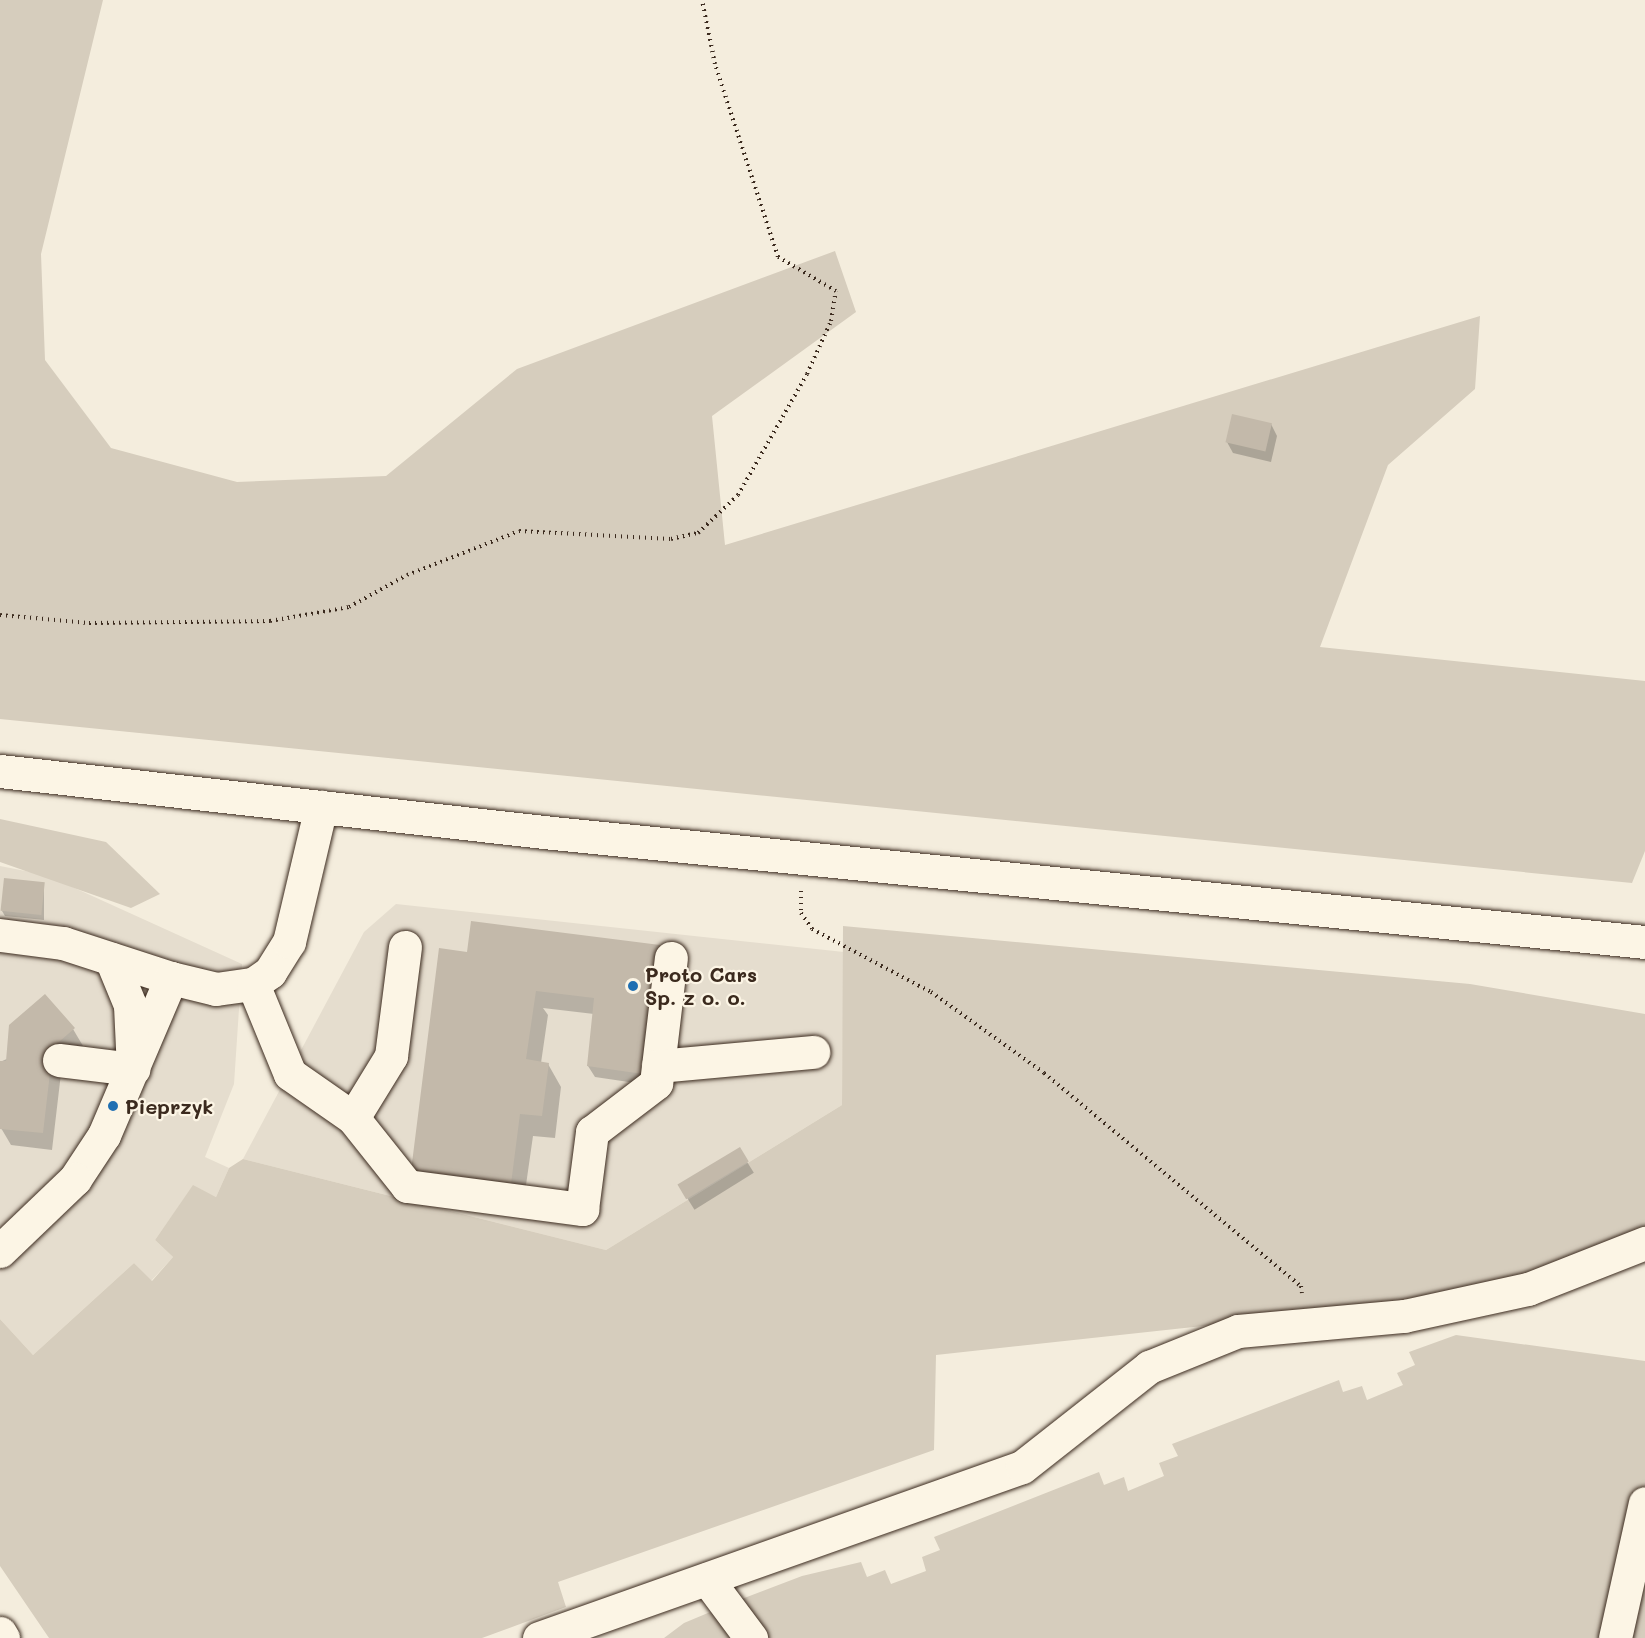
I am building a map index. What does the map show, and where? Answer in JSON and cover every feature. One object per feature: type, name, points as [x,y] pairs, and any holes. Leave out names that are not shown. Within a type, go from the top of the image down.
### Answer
[{"type":"main road","points":[[0,771],[801,857],[1645,942]]},
{"type":"main road","points":[[0,935],[63,943],[171,978],[216,989],[254,984],[270,972],[289,942],[321,807]]},
{"type":"main road","points":[[353,1118],[391,1056],[405,947]]},
{"type":"main road","points":[[254,984],[290,1074],[353,1118],[406,1186],[582,1209],[592,1132],[656,1083],[671,958]]},
{"type":"main road","points":[[111,959],[130,1005],[133,1069]]},
{"type":"main road","points":[[0,1251],[75,1179],[105,1135],[171,978]]},
{"type":"main road","points":[[658,1066],[813,1052]]},
{"type":"main road","points":[[60,1060],[133,1069]]},
{"type":"main road","points":[[539,1638],[1022,1467],[1149,1366],[1238,1331],[1305,1322],[1404,1316],[1528,1289],[1645,1243]]},
{"type":"main road","points":[[1615,1638],[1645,1503]]},
{"type":"main road","points":[[707,1579],[751,1638]]},
{"type":"main road","points":[[0,1633],[3,1638]]},
{"type":"path","points":[[0,615],[89,623],[270,621],[349,607],[407,575],[519,531],[670,539],[698,533],[738,495],[801,384],[831,321],[836,291],[778,257],[716,64],[702,0]]},
{"type":"path","points":[[801,857],[801,913],[812,929],[931,992],[1044,1073],[1301,1287],[1305,1322]]},
{"type":"shaded area","points":[[0,0],[103,0],[41,254],[45,360],[111,448],[237,482],[386,476],[517,369],[835,251],[856,312],[712,416],[725,545],[1480,316],[1475,389],[1388,465],[1320,647],[1645,681],[1645,851],[1632,883],[0,719]]},
{"type":"shaded area","points":[[0,819],[106,842],[160,894],[131,908],[0,862]]},
{"type":"shaded area","name":"Pieprzyk","points":[[0,866],[46,875],[242,964],[234,1084],[205,1157],[229,1168],[216,1197],[193,1186],[155,1240],[173,1257],[151,1281],[134,1263],[33,1355],[0,1319]]},
{"type":"shaded area","points":[[396,904],[844,952],[842,1105],[606,1250],[243,1159],[364,932]]},
{"type":"shaded area","points":[[843,926],[1470,984],[1645,1014],[1645,1228],[1521,1278],[1397,1305],[936,1355],[934,1450],[558,1582],[566,1607],[482,1638],[49,1638],[0,1566],[0,1319],[33,1355],[134,1263],[152,1281],[173,1257],[155,1240],[193,1185],[216,1197],[229,1168],[243,1159],[606,1250],[842,1105]]},
{"type":"shaded area","points":[[1456,1335],[1645,1361],[1645,1638],[664,1638],[684,1623],[802,1576],[861,1562],[867,1577],[885,1570],[891,1584],[926,1571],[922,1557],[940,1550],[934,1537],[1099,1472],[1104,1485],[1124,1477],[1128,1491],[1164,1476],[1159,1463],[1178,1456],[1172,1444],[1339,1380],[1343,1392],[1362,1386],[1367,1400],[1403,1385],[1397,1373],[1415,1365],[1409,1352]]},
{"type":"building","points":[[1232,414],[1272,423],[1265,451],[1225,442]]},
{"type":"building","points":[[4,878],[45,882],[41,915],[1,911]]},
{"type":"building","points":[[471,921],[660,945],[643,1074],[587,1066],[594,998],[536,991],[526,1059],[549,1063],[542,1116],[520,1114],[511,1184],[411,1171],[439,948],[467,952]]},
{"type":"building","points":[[45,994],[75,1028],[53,1047],[43,1133],[0,1129],[0,1061],[6,1061],[9,1025]]},
{"type":"building","points":[[740,1147],[749,1162],[686,1199],[677,1185]]},
{"type":"place","name":"Proto Cars Sp. z o. o.","points":[[633,986]]},
{"type":"place","name":"Pieprzyk","points":[[113,1106]]}]
